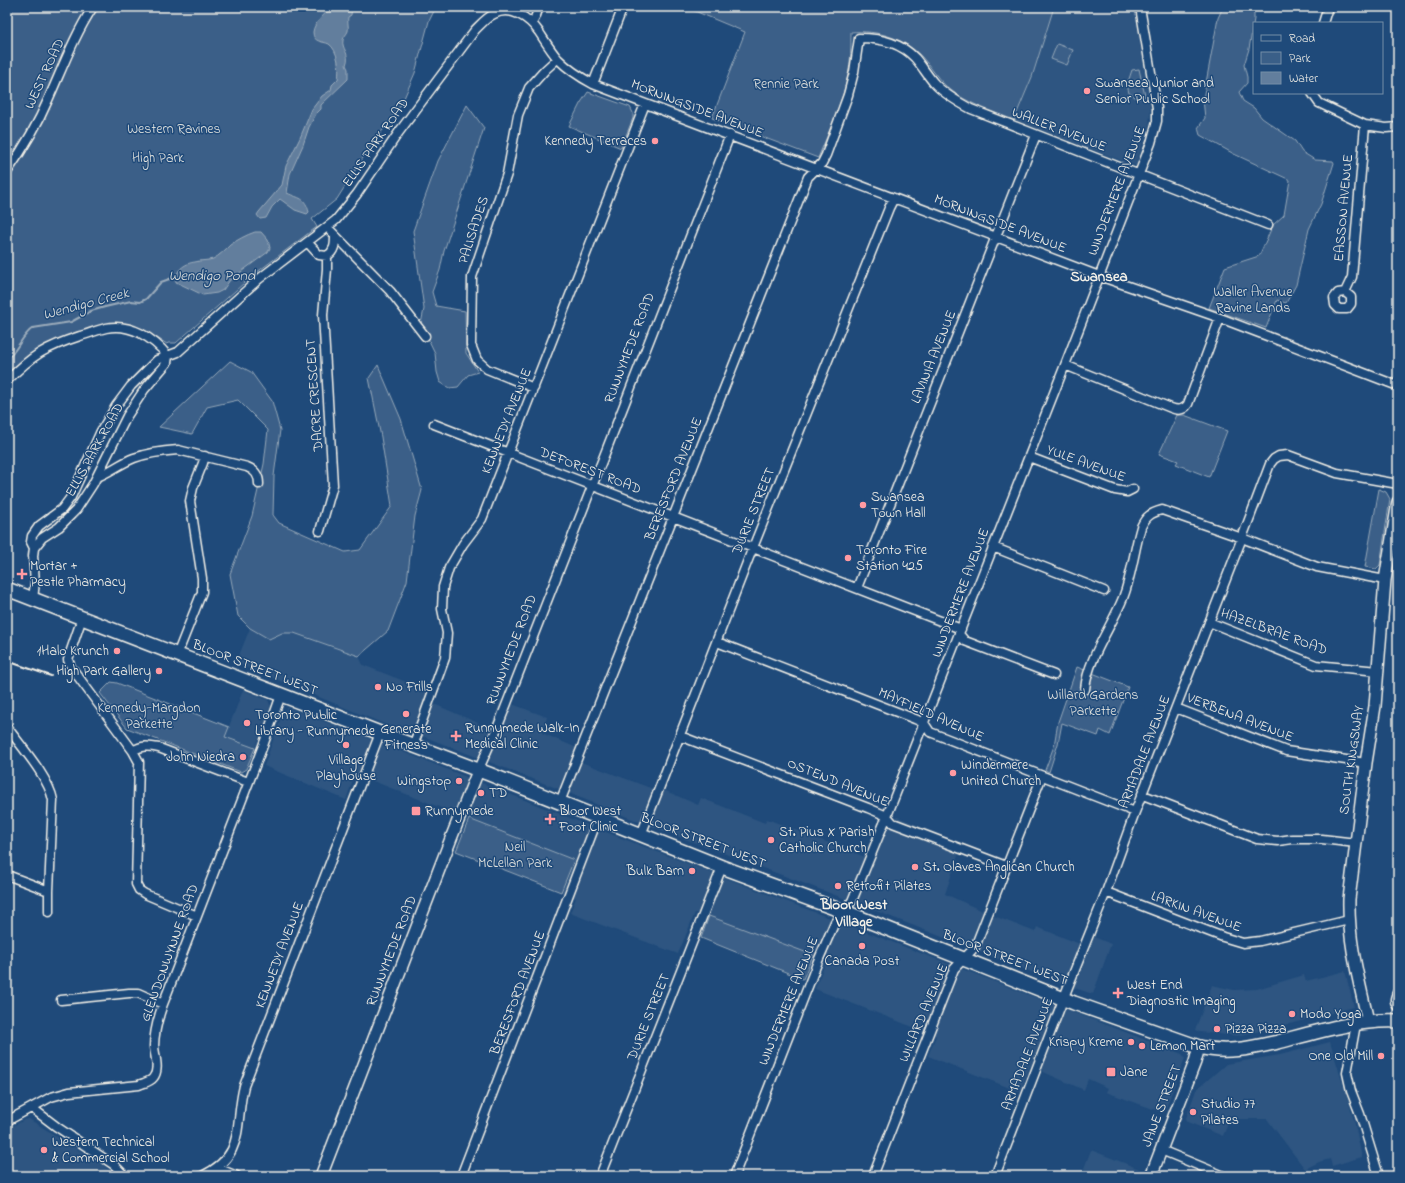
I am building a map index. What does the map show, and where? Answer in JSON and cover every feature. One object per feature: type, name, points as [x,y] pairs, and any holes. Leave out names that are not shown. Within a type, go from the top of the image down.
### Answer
[{"type":"main road","name":"BLOOR STREET WEST","points":[[7,589],[1128,1023],[1199,1047],[1219,1051],[1246,1049],[1362,1022],[1398,1021]]},
{"type":"street","name":"WEST ROAD","points":[[7,172],[24,147],[38,121],[68,53],[93,7]]},
{"type":"street","points":[[532,23],[539,7]]},
{"type":"street","points":[[593,84],[623,7]]},
{"type":"street","name":"WINDERMERE AVENUE","points":[[734,1176],[817,964],[835,922],[852,901],[887,816],[1154,136],[1157,108],[1140,7]]},
{"type":"street","points":[[1323,22],[1328,7]]},
{"type":"street","name":"ELLIS PARK ROAD","points":[[34,548],[31,542],[35,532],[39,526],[65,506],[75,490],[109,416],[131,386],[157,360],[178,352],[259,279],[328,228],[336,220],[357,194],[399,132],[475,30],[494,14],[504,11],[515,13],[524,17],[532,23],[557,59],[574,74],[593,84]]},
{"type":"street","name":"WALLER AVENUE","points":[[859,38],[883,40],[899,46],[914,58],[933,82],[950,97],[986,116],[1268,225]]},
{"type":"street","name":"BERESFORD AVENUE","points":[[560,802],[808,177],[822,163],[826,155],[848,95],[854,72],[859,38]]},
{"type":"street","name":"PALISADES","points":[[534,388],[487,369],[477,360],[471,345],[472,277],[507,174],[518,115],[529,88],[557,59]]},
{"type":"street","name":"MORNINGSIDE AVENUE","points":[[593,84],[1099,276],[1220,318],[1398,386]]},
{"type":"street","points":[[1313,94],[1319,102],[1365,125],[1386,128],[1398,127]]},
{"type":"street","name":"KENNEDY AVENUE","points":[[413,746],[445,658],[447,633],[442,609],[442,598],[443,587],[449,568],[482,518],[645,104]]},
{"type":"street","name":"EASSON AVENUE","points":[[1345,292],[1352,277],[1365,125]]},
{"type":"street","name":"RUNNYMEDE ROAD","points":[[321,1176],[452,836],[498,726],[730,135]]},
{"type":"street","name":"LAVINIA AVENUE","points":[[857,588],[1036,135]]},
{"type":"street","name":"DURIE STREET","points":[[642,835],[754,547],[894,198]]},
{"type":"street","points":[[328,228],[390,291],[425,336]]},
{"type":"street","name":"DACRE CRESCENT","points":[[320,531],[333,485],[323,315],[327,256],[331,254],[334,248],[335,236]]},
{"type":"street","points":[[308,243],[319,255],[327,256]]},
{"type":"street","points":[[1065,365],[1171,408],[1179,410],[1183,409],[1188,404],[1220,318]]},
{"type":"street","points":[[7,381],[31,358],[42,351],[61,342],[106,328],[122,328],[137,331],[161,347],[168,356]]},
{"type":"street","name":"ELLIS PARK ROAD","points":[[33,599],[35,582],[33,556],[34,548],[42,538],[59,527],[76,510],[97,477],[128,416],[144,390],[167,363],[168,356]]},
{"type":"street","name":"DEFOREST ROAD","points":[[434,424],[857,588],[960,632],[964,641],[1054,675]]},
{"type":"street","points":[[97,477],[134,458],[167,450],[178,450],[251,469],[259,478],[259,484]]},
{"type":"street","points":[[177,655],[202,592],[202,578],[190,500],[205,456]]},
{"type":"street","name":"ARMADALE AVENUE","points":[[995,1176],[1106,892],[1270,464],[1274,459],[1281,456],[1291,456],[1337,473],[1398,484]]},
{"type":"street","name":"YULE AVENUE","points":[[1029,457],[1115,490],[1127,492],[1133,489]]},
{"type":"street","name":"SOUTH KINGSWAY","points":[[1362,1022],[1349,920],[1349,899],[1366,763],[1375,706],[1385,580],[1398,502]]},
{"type":"street","points":[[1085,689],[1087,674],[1123,598],[1144,520],[1149,515],[1162,510],[1242,538],[1317,567],[1385,580]]},
{"type":"street","points":[[993,547],[1104,591]]},
{"type":"street","points":[[82,618],[68,660],[71,667],[133,751],[139,762],[136,884],[139,890],[145,894],[197,916]]},
{"type":"street","name":"HAZELBRAE ROAD","points":[[1209,622],[1316,665],[1378,671]]},
{"type":"street","name":"MAYFIELD AVENUE","points":[[717,642],[924,724],[930,732],[1136,812]]},
{"type":"street","name":"GLENDONWYNNE ROAD","points":[[7,1121],[51,1097],[69,1092],[139,1085],[148,1082],[153,1078],[157,1065],[154,1047],[156,1024],[281,695]]},
{"type":"street","name":"VERBENA AVENUE","points":[[1176,708],[1286,751],[1366,763]]},
{"type":"street","points":[[7,727],[45,779],[52,793],[49,912]]},
{"type":"street","name":"KENNEDY AVENUE","points":[[202,1176],[217,1168],[226,1160],[235,1142],[240,1123],[240,1102],[244,1086],[380,733]]},
{"type":"street","name":"OSTEND AVENUE","points":[[680,736],[887,816],[893,823],[1006,866]]},
{"type":"street","points":[[133,751],[141,747],[148,746],[159,748],[248,782]]},
{"type":"street","name":"WILLARD AVENUE","points":[[873,1176],[953,972],[962,959],[974,950],[1042,776]]},
{"type":"street","points":[[1143,795],[1257,839],[1278,841],[1292,839],[1322,839],[1356,843]]},
{"type":"street","name":"BERESFORD AVENUE","points":[[461,1176],[598,818]]},
{"type":"street","name":"DURIE STREET","points":[[600,1176],[722,866]]},
{"type":"street","points":[[7,875],[49,891]]},
{"type":"street","name":"LARKIN AVENUE","points":[[1106,892],[1223,937],[1243,943],[1260,942],[1349,920]]},
{"type":"street","points":[[1398,991],[1394,1000],[1398,1007]]},
{"type":"street","points":[[61,1000],[138,993],[163,1004]]},
{"type":"street","points":[[1362,1022],[1348,1064],[1347,1073],[1379,1176]]},
{"type":"street","name":"JANE STREET","points":[[1151,1176],[1195,1062],[1199,1047]]},
{"type":"street","points":[[32,1108],[57,1127],[114,1165],[125,1176]]},
{"type":"street","points":[[1161,1150],[1224,1176]]},
{"type":"street","points":[[217,1168],[236,1176]]},
{"type":"shaded area","name":"Swansea Junior and Senior Public School","points":[[1054,7],[1134,7],[1151,105],[1149,125],[1136,166],[1014,120],[1032,77]]},
{"type":"shaded area","points":[[250,628],[269,639],[282,633],[294,633],[359,656],[363,665],[437,694],[434,704],[490,728],[501,700],[547,717],[542,733],[577,748],[573,759],[653,789],[666,791],[698,805],[701,798],[765,823],[767,819],[865,857],[878,821],[898,817],[962,844],[945,894],[994,916],[1035,932],[1037,927],[1090,948],[1094,937],[1111,944],[1093,994],[1059,983],[843,898],[637,821],[425,737],[404,732],[236,663]]},
{"type":"shaded area","points":[[243,690],[268,700],[271,707],[255,748],[225,737]]},
{"type":"shaded area","points":[[288,708],[1182,1054],[1185,1058],[1164,1113],[1106,1092],[1108,1088],[1088,1079],[1084,1090],[1030,1066],[1020,1092],[928,1056],[936,1036],[815,989],[826,961],[709,916],[695,913],[678,954],[570,913],[576,898],[561,892],[574,860],[355,774],[346,800],[264,766],[283,712]]},
{"type":"shaded area","points":[[1345,971],[1354,1007],[1237,1036],[1200,1032],[1195,1030],[1212,985],[1234,990],[1257,989],[1304,975],[1306,981]]},
{"type":"shaded area","points":[[1330,1042],[1354,1120],[1362,1157],[1332,1166],[1330,1159],[1319,1162],[1305,1169],[1267,1119],[1230,1119],[1223,1136],[1185,1121],[1196,1090],[1226,1064],[1280,1055]]},
{"type":"shaded area","name":"Western Technical & Commercial School","points":[[29,1119],[103,1165],[115,1176],[7,1176],[7,1129]]},
{"type":"shaded area","points":[[1091,1150],[1142,1170],[1140,1176],[1081,1176]]},
{"type":"green space","name":"High Park","points":[[7,7],[436,7],[429,21],[415,73],[401,105],[366,153],[337,199],[312,219],[317,227],[252,276],[176,343],[167,344],[145,331],[132,326],[124,324],[106,324],[53,342],[30,355],[7,375]]},
{"type":"green space","name":"Rennie Park","points":[[685,7],[1054,7],[1032,77],[1014,120],[978,106],[953,92],[942,82],[921,56],[906,44],[889,36],[880,34],[870,32],[851,32],[850,64],[848,75],[835,117],[818,158],[712,118],[745,32]]},
{"type":"green space","name":"Waller Avenue Ravine Lands","points":[[1223,7],[1254,7],[1254,19],[1249,49],[1244,65],[1247,83],[1239,92],[1243,101],[1254,108],[1262,118],[1295,141],[1302,152],[1315,160],[1333,161],[1334,163],[1321,204],[1309,229],[1296,285],[1286,303],[1277,300],[1266,328],[1209,308],[1225,267],[1259,256],[1273,225],[1284,215],[1290,180],[1234,154],[1200,135],[1198,128],[1205,118],[1203,99],[1218,18]]},
{"type":"green space","points":[[1057,44],[1073,50],[1067,65],[1051,59]]},
{"type":"green space","points":[[1139,69],[1145,96],[1138,99],[1129,93],[1127,85],[1132,70]]},
{"type":"green space","points":[[588,92],[630,107],[633,113],[633,118],[621,148],[569,126]]},
{"type":"green space","points":[[467,105],[484,128],[432,292],[436,306],[465,311],[466,353],[478,372],[468,375],[458,387],[449,388],[440,382],[437,372],[435,353],[421,324],[424,309],[413,231],[438,161]]},
{"type":"green space","points":[[230,361],[251,372],[272,401],[280,430],[274,476],[273,515],[279,523],[345,552],[360,550],[392,506],[381,437],[369,378],[378,365],[401,419],[422,490],[415,516],[407,581],[388,631],[359,656],[294,633],[282,633],[269,639],[250,628],[238,616],[230,574],[252,516],[264,464],[268,430],[238,400],[207,407],[192,434],[159,427]]},
{"type":"green space","points":[[1177,415],[1184,415],[1227,431],[1209,477],[1176,464],[1178,461],[1159,454]]},
{"type":"green space","points":[[1379,489],[1386,492],[1390,499],[1380,565],[1376,569],[1365,567]]},
{"type":"green space","name":"Willard Gardens Parkette","points":[[1077,667],[1128,687],[1110,735],[1100,730],[1098,736],[1062,723],[1058,744],[1049,772],[1045,770],[1054,746],[1058,722]]},
{"type":"green space","name":"Kennedy-Margdon Parkette","points":[[111,682],[117,683],[229,727],[225,737],[255,748],[246,769],[241,772],[127,728],[100,693]]},
{"type":"green space","name":"Neil McLellan Park","points":[[469,819],[574,860],[561,892],[456,851]]},
{"type":"green space","points":[[709,916],[813,955],[803,979],[701,938]]},
{"type":"water","points":[[331,7],[352,7],[351,15],[348,17],[348,31],[343,39],[343,46],[347,54],[346,65],[348,69],[348,79],[321,105],[321,109],[316,114],[309,127],[290,174],[287,193],[304,201],[309,212],[307,214],[295,210],[280,199],[272,207],[266,218],[260,219],[257,215],[282,185],[286,166],[312,109],[322,96],[331,90],[332,85],[338,79],[339,70],[336,55],[332,47],[329,44],[316,40],[313,36],[315,25]]},
{"type":"water","name":"Wendigo Pond","points":[[255,232],[261,232],[268,240],[270,248],[268,252],[230,280],[223,290],[217,293],[203,295],[176,282],[178,271],[184,266],[191,263],[213,259],[220,255],[233,243]]},
{"type":"waterway","name":"Wendigo Creek","points":[[7,359],[33,328],[71,322],[91,311],[105,307],[131,301],[140,302],[146,299],[161,282],[175,277]]},
{"type":"railway","points":[[7,661],[51,676]]},
{"type":"place","name":"Swansea Junior and Senior Public School","points":[[1087,91]]},
{"type":"place","name":"Kennedy Terraces","points":[[655,141]]},
{"type":"place","name":"Swansea Town Hall","points":[[863,505]]},
{"type":"place","name":"Toronto Fire Station 425","points":[[848,558]]},
{"type":"place","name":"Mortar + Pestle Pharmacy","points":[[22,574]]},
{"type":"place","name":"1Halo Krunch","points":[[117,651]]},
{"type":"place","name":"High Park Gallery","points":[[159,671]]},
{"type":"place","name":"No Frills","points":[[378,687]]},
{"type":"place","name":"Generate Fitness","points":[[406,714]]},
{"type":"place","name":"Toronto Public Library - Runnymede","points":[[247,723]]},
{"type":"place","name":"Runnymede Walk-In Medical Clinic","points":[[456,736]]},
{"type":"place","name":"Village Playhouse","points":[[346,745]]},
{"type":"place","name":"John Niedra","points":[[243,757]]},
{"type":"place","name":"Windermere United Church","points":[[953,773]]},
{"type":"place","name":"Wingstop","points":[[459,781]]},
{"type":"place","name":"TD","points":[[481,793]]},
{"type":"place","name":"Runnymede","points":[[416,811]]},
{"type":"place","name":"Bloor West Foot Clinic","points":[[550,819]]},
{"type":"place","name":"St. Pius X Parish Catholic Church","points":[[771,840]]},
{"type":"place","name":"St. Olaves Anglican Church","points":[[915,867]]},
{"type":"place","name":"Bulk Barn","points":[[692,871]]},
{"type":"place","name":"Retrofit Pilates","points":[[838,886]]},
{"type":"place","name":"Canada Post","points":[[862,946]]},
{"type":"place","name":"West End Diagnostic Imaging","points":[[1118,993]]},
{"type":"place","name":"Modo Yoga","points":[[1292,1014]]},
{"type":"place","name":"Pizza Pizza","points":[[1217,1029]]},
{"type":"place","name":"Krispy Kreme","points":[[1131,1042]]},
{"type":"place","name":"Lemon Mart","points":[[1142,1046]]},
{"type":"place","name":"One Old Mill","points":[[1381,1056]]},
{"type":"place","name":"Jane","points":[[1111,1072]]},
{"type":"place","name":"Studio 77 Pilates","points":[[1193,1112]]},
{"type":"place","name":"Western Technical & Commercial School","points":[[44,1150]]},
{"type":"district","name":"Swansea","points":[[1099,277]]},
{"type":"district","name":"Bloor West Village","points":[[854,914]]},
{"type":"park label","name":"Western Ravines","points":[[174,129]]}]
